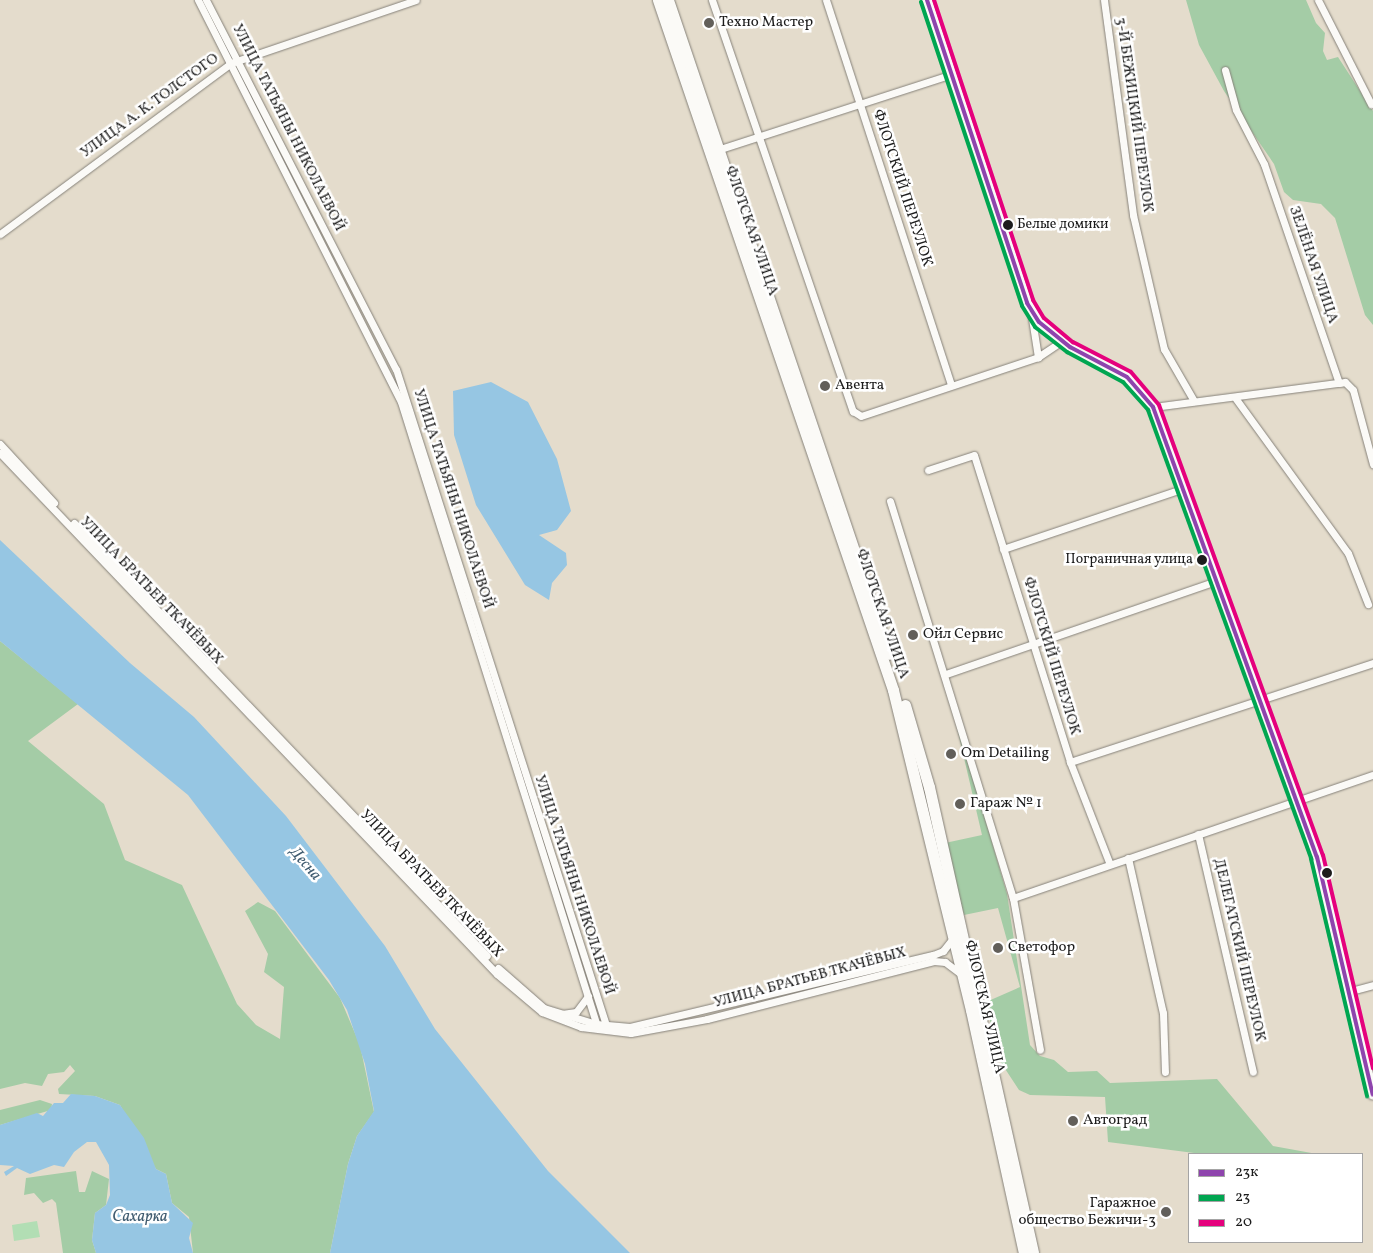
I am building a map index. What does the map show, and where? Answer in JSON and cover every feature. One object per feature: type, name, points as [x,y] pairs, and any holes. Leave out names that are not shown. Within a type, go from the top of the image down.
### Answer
[{"type":"main road","name":"ФЛОТСКАЯ УЛИЦА","points":[[658,0],[893,690],[963,976],[1024,1253]]},
{"type":"main road","name":"ФЛОТСКАЯ УЛИЦА","points":[[668,0],[919,748],[1033,1253]]},
{"type":"street","name":"УЛИЦА ТАТЬЯНЫ НИКОЛАЕВОЙ","points":[[198,0],[234,62],[402,384],[591,995],[597,1027]]},
{"type":"street","name":"УЛИЦА ТАТЬЯНЫ НИКОЛАЕВОЙ","points":[[206,0],[234,62]]},
{"type":"street","name":"УЛИЦА А. К. ТОЛСТОГО","points":[[0,234],[234,62],[416,0]]},
{"type":"street","points":[[712,0],[756,137],[853,411],[861,416],[1038,357],[1062,341]]},
{"type":"street","name":"ФЛОТСКИЙ ПЕРЕУЛОК","points":[[826,0],[951,385]]},
{"type":"street","points":[[927,0],[1030,310],[1038,357]]},
{"type":"street","name":"3-Й БЕЖИЦКИЙ ПЕРЕУЛОК","points":[[1104,0],[1135,224],[1164,349],[1194,401]]},
{"type":"street","points":[[1318,0],[1371,104]]},
{"type":"street","name":"ЗЕЛЁНАЯ УЛИЦА","points":[[1225,70],[1236,110],[1264,164],[1339,383],[1353,390],[1373,464]]},
{"type":"street","points":[[718,150],[952,74]]},
{"type":"street","points":[[1030,310],[1062,341],[1127,377],[1153,408],[1184,488],[1329,898],[1352,991],[1373,1095]]},
{"type":"street","points":[[1153,408],[1194,401],[1236,399],[1339,383]]},
{"type":"street","points":[[1236,399],[1348,553],[1368,604]]},
{"type":"street","name":"УЛИЦА БРАТЬЕВ ТКАЧЁВЫХ","points":[[0,444],[523,993],[557,1014],[597,1027]]},
{"type":"street","name":"УЛИЦА БРАТЬЕВ ТКАЧЁВЫХ","points":[[0,453],[520,997],[555,1019],[609,1028],[689,1023],[934,961],[955,967],[963,976]]},
{"type":"street","name":"ФЛОТСКИЙ ПЕРЕУЛОК","points":[[928,470],[974,456],[1070,762],[1109,862]]},
{"type":"street","points":[[1004,550],[1184,488]]},
{"type":"street","points":[[890,501],[946,674],[1013,898],[1040,1050]]},
{"type":"street","points":[[946,674],[1032,642],[1216,581]]},
{"type":"street","points":[[1070,762],[1259,702],[1373,663]]},
{"type":"street","points":[[1013,898],[1109,862],[1128,858],[1373,775]]},
{"type":"street","name":"ДЕЛЕГАТСКИЙ ПЕРЕУЛОК","points":[[1198,834],[1252,1072]]},
{"type":"street","points":[[1128,858],[1163,1013],[1164,1072]]},
{"type":"street","name":"УЛИЦА БРАТЬЕВ ТКАЧЁВЫХ","points":[[609,1028],[705,1012],[880,964],[933,955],[943,951],[953,936]]},
{"type":"street","points":[[1352,991],[1373,985]]},
{"type":"street","points":[[557,1014],[576,1012],[591,995],[609,1028]]},
{"type":"green space","points":[[1186,0],[1306,0],[1316,23],[1325,33],[1323,51],[1327,60],[1338,57],[1373,111],[1373,325],[1365,315],[1335,218],[1321,204],[1293,200],[1284,192],[1274,164],[1224,91],[1199,45]]},
{"type":"green space","points":[[0,641],[78,704],[28,741],[104,804],[125,860],[182,885],[237,1004],[256,1025],[280,1039],[284,987],[264,972],[268,954],[245,911],[258,902],[275,911],[340,998],[360,1045],[374,1112],[357,1136],[348,1164],[330,1253],[193,1253],[189,1217],[172,1203],[166,1174],[156,1169],[120,1105],[95,1096],[59,1094],[58,1089],[75,1071],[70,1065],[64,1072],[48,1074],[42,1086],[25,1083],[0,1089]]},
{"type":"green space","points":[[950,698],[1007,894],[1030,1045],[1040,1056],[1054,1060],[1068,1072],[1097,1071],[1110,1083],[1217,1079],[1273,1146],[1312,1153],[1194,1153],[1108,1142],[1105,1097],[1030,1095],[1019,1090],[998,1058],[986,1002],[1020,987],[998,908],[964,915],[945,843],[982,835]]},
{"type":"green space","points":[[40,1100],[52,1104],[51,1110],[0,1125],[0,1110]]},
{"type":"green space","points":[[76,1171],[79,1192],[85,1192],[92,1171],[109,1179],[106,1205],[95,1213],[92,1240],[96,1253],[63,1253],[56,1203],[52,1199],[43,1203],[34,1193],[24,1195],[26,1178]]},
{"type":"green space","points":[[37,1221],[40,1237],[14,1241],[12,1225]]},
{"type":"water","points":[[491,382],[528,402],[557,459],[571,511],[557,530],[539,535],[566,553],[567,565],[552,583],[549,600],[525,585],[476,505],[454,435],[453,391]]},
{"type":"water","name":"Десна","points":[[0,540],[130,663],[194,717],[286,816],[385,946],[435,1029],[548,1171],[630,1253],[330,1253],[348,1164],[357,1136],[374,1111],[365,1064],[347,1010],[329,980],[188,795],[0,641]]},
{"type":"water","name":"Сахарка","points":[[71,1094],[95,1096],[120,1105],[144,1138],[156,1169],[166,1174],[172,1203],[193,1223],[189,1238],[193,1253],[96,1253],[92,1240],[95,1213],[106,1205],[110,1195],[109,1165],[96,1142],[87,1142],[74,1152],[64,1167],[54,1165],[30,1174],[17,1168],[6,1176],[4,1172],[14,1166],[0,1165],[0,1125],[37,1113],[43,1116],[54,1103],[63,1103]]},
{"type":"transit line","name":"23к","points":[[927,0],[1027,303],[1039,322],[1070,347],[1127,377],[1153,407],[1317,857],[1373,1095]]},
{"type":"transit line","name":"20","points":[[934,0],[1033,300],[1044,318],[1073,342],[1131,372],[1159,405],[1323,855],[1373,1068]]},
{"type":"transit line","name":"23","points":[[921,2],[1022,306],[1035,327],[1067,352],[1123,382],[1148,410],[1311,859],[1367,1096]]},
{"type":"place","name":"Техно Мастер","points":[[709,23]]},
{"type":"place","name":"Белые домики","points":[[1008,225]]},
{"type":"place","name":"Авента","points":[[825,386]]},
{"type":"place","name":"Пограничная улица","points":[[1202,560]]},
{"type":"place","name":"Ойл Сервис","points":[[913,635]]},
{"type":"place","name":"Om Detailing","points":[[951,754]]},
{"type":"place","name":"Гараж № 1","points":[[960,804]]},
{"type":"place","name":"Светофор","points":[[998,948]]},
{"type":"place","name":"Автоград","points":[[1073,1121]]},
{"type":"place","name":"Гаражное общество Бежичи-3","points":[[1166,1212]]}]
